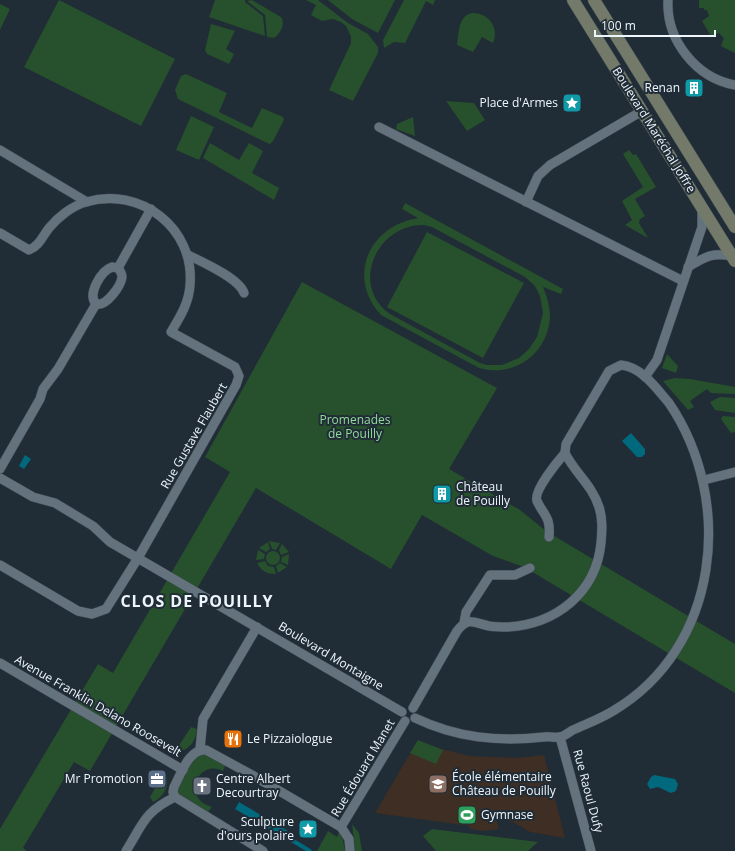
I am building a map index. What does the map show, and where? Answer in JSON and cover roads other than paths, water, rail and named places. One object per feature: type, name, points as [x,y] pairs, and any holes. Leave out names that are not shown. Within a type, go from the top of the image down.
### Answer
[{"type":"main road","name":"Boulevard Maréchal Joffre","points":[[573,0],[733,258]]},
{"type":"main road","name":"Boulevard Maréchal Joffre","points":[[594,0],[735,227]]},
{"type":"street","points":[[668,0],[674,34],[678,45],[703,72],[735,85]]},
{"type":"street","points":[[526,202],[538,176],[550,165],[642,111]]},
{"type":"street","points":[[379,127],[683,281]]},
{"type":"street","points":[[0,150],[87,202]]},
{"type":"street","points":[[0,234],[29,250],[37,246],[59,218],[78,205],[87,202],[115,199],[130,200],[151,209],[162,216],[173,227],[182,240],[188,255],[236,282],[243,289],[244,293]]},
{"type":"street","points":[[645,377],[657,360],[703,222],[702,207]]},
{"type":"street","points":[[118,268],[151,209]]},
{"type":"street","points":[[688,266],[708,255],[722,254],[733,258]]},
{"type":"street","name":"Rue Gustave Flaubert","points":[[138,558],[236,385],[239,376],[235,367],[170,332],[181,316],[187,301],[191,269],[188,255]]},
{"type":"street","points":[[96,304],[92,294],[104,272],[112,267],[118,268]]},
{"type":"street","points":[[96,304],[104,304],[110,299],[121,279],[118,268]]},
{"type":"street","points":[[0,469],[40,399],[43,390],[58,370],[96,304]]},
{"type":"street","points":[[415,718],[454,734],[484,739],[512,740],[560,737],[572,730],[604,717],[635,696],[667,665],[686,638],[707,591],[711,566],[714,529],[708,479],[686,426],[645,377],[636,370],[621,365],[609,371],[566,444],[565,453],[554,465],[537,493],[538,502],[548,521],[549,537]]},
{"type":"street","points":[[464,623],[472,622],[490,626],[505,627],[535,623],[562,610],[576,597],[590,580],[600,550],[602,519],[593,492],[565,453]]},
{"type":"street","points":[[708,479],[735,472]]},
{"type":"street","name":"Boulevard Montaigne","points":[[0,478],[33,497],[55,503],[93,526],[106,540],[402,712]]},
{"type":"street","points":[[0,565],[73,609],[87,614],[92,614],[103,611],[109,606],[138,558]]},
{"type":"street","points":[[413,708],[464,623],[466,612],[490,575],[515,575],[530,568]]},
{"type":"street","points":[[200,749],[203,719],[257,627]]},
{"type":"street","name":"Avenue Franklin Delano Roosevelt","points":[[0,663],[184,770]]},
{"type":"street","points":[[408,707],[413,708],[416,714],[415,718],[410,722],[405,721],[402,717],[402,712],[408,707]]},
{"type":"street","name":"Rue Édouard Manet","points":[[341,827],[405,721]]},
{"type":"street","name":"Rue Raoul Dufy","points":[[560,737],[591,851]]},
{"type":"street","points":[[263,851],[175,797],[173,792],[174,787],[194,753],[200,749],[206,750],[252,775],[341,827],[349,839],[350,851]]},
{"type":"street","points":[[126,851],[148,814],[175,797]]},
{"type":"water","points":[[631,433],[645,449],[645,454],[642,457],[637,457],[622,441]]},
{"type":"water","points":[[25,455],[31,459],[24,469],[19,466]]},
{"type":"water","points":[[654,775],[675,779],[678,784],[676,791],[671,793],[658,787],[650,789],[647,784]]},
{"type":"water","points":[[239,802],[288,831],[286,834],[312,850],[306,851],[235,809]]},
{"type":"place","name":"Renan","points":[[694,88]]},
{"type":"place","name":"Place d'Armes","points":[[572,103]]},
{"type":"place","name":"Château de Pouilly","points":[[442,494]]},
{"type":"place","name":"Le Pizzaiologue","points":[[233,739]]},
{"type":"place","name":"Mr Promotion","points":[[157,779]]},
{"type":"place","name":"École élémentaire Château de Pouilly","points":[[438,784]]},
{"type":"place","name":"Centre Albert Decourtray","points":[[202,786]]},
{"type":"place","name":"Gymnase","points":[[467,815]]},
{"type":"place","name":"Sculpture d'ours polaire","points":[[308,829]]},
{"type":"district","name":"CLOS DE POUILLY","points":[[197,601]]},
{"type":"park label","name":"Promenades de Pouilly","points":[[355,427]]}]
